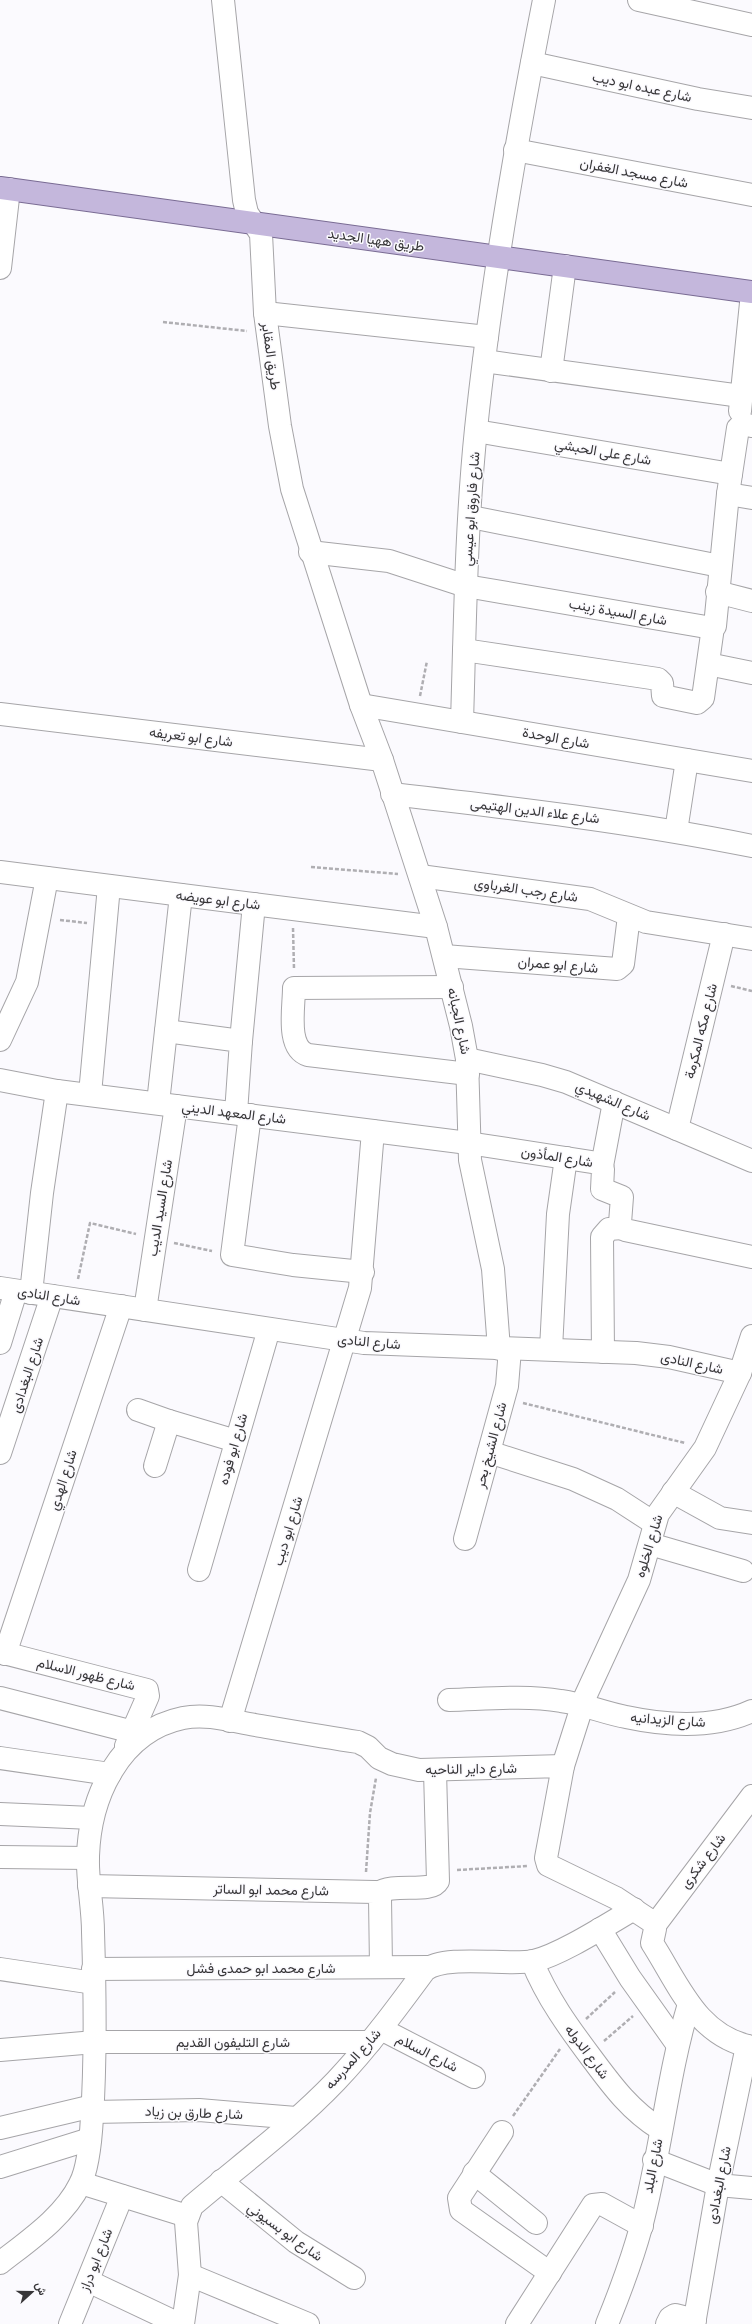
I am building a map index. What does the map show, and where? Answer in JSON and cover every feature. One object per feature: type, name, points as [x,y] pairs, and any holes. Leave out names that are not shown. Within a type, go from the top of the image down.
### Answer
[{"type":"main road","name":"طريق ههيا الجديد","points":[[4,188],[752,293]]},
{"type":"street","name":"طريق المقابر","points":[[224,0],[244,200],[247,213],[258,228],[262,238],[266,323],[285,458],[310,552],[361,706]]},
{"type":"street","name":"شارع فاروق ابو عيسي","points":[[462,722],[466,586],[476,431],[497,257],[515,150],[544,0]]},
{"type":"street","points":[[639,0],[752,25]]},
{"type":"street","name":"شارع عبده ابو ديب","points":[[532,63],[698,99],[752,108]]},
{"type":"street","name":"شارع مسجد الغفران","points":[[515,150],[752,195]]},
{"type":"street","points":[[0,268],[4,188]]},
{"type":"street","points":[[551,371],[565,266]]},
{"type":"street","points":[[464,650],[658,679],[662,683],[663,696],[694,703],[700,702],[703,698],[713,627],[715,626],[717,592],[730,484],[746,425],[741,396],[752,293]]},
{"type":"street","points":[[266,323],[487,337]]},
{"type":"street","points":[[484,361],[741,396]]},
{"type":"street","name":"شارع على الحبشي","points":[[476,431],[730,484],[752,498]]},
{"type":"street","points":[[471,517],[720,566]]},
{"type":"street","name":"شارع السيدة زينب","points":[[310,552],[389,561],[466,586],[713,627]]},
{"type":"street","points":[[717,592],[752,600]]},
{"type":"street","points":[[708,664],[752,673]]},
{"type":"street","name":"شارع الوحدة","points":[[361,706],[752,771]]},
{"type":"street","name":"شارع الجبانه","points":[[361,706],[382,760],[420,876],[436,927],[452,987],[468,1067],[468,1143],[493,1269],[504,1349]]},
{"type":"street","name":"شارع ابو تعريفه","points":[[0,714],[382,760]]},
{"type":"street","points":[[676,831],[688,760]]},
{"type":"street","name":"شارع علاء الدين الهتيمى","points":[[392,794],[551,812],[676,831],[752,846]]},
{"type":"street","name":"شارع ابو عويضه","points":[[0,872],[436,927]]},
{"type":"street","name":"شارع رجب الغرباوى","points":[[420,876],[590,899],[646,922],[752,939]]},
{"type":"street","points":[[0,1040],[27,982],[48,878]]},
{"type":"street","points":[[90,1094],[109,886]]},
{"type":"street","name":"شارع السيد الديب","points":[[145,1310],[167,1104],[166,1031],[181,895]]},
{"type":"street","points":[[254,904],[241,1042],[243,1114],[232,1255],[293,1265],[363,1272]]},
{"type":"street","name":"شارع ابو عمران","points":[[444,956],[618,969],[622,964],[629,916]]},
{"type":"street","name":"شارع مكه المكرمة","points":[[677,1129],[724,934]]},
{"type":"street","points":[[294,988],[452,987]]},
{"type":"street","name":"شارع الشهيدي","points":[[294,988],[294,1042],[301,1053],[468,1067],[542,1075],[614,1102],[752,1161]]},
{"type":"street","points":[[166,1031],[241,1042]]},
{"type":"street","name":"شارع المعهد الديني","points":[[0,1080],[57,1091],[468,1143]]},
{"type":"street","points":[[0,1343],[25,1292],[42,1193],[57,1091]]},
{"type":"street","points":[[602,1166],[614,1102]]},
{"type":"street","name":"شارع ابو ديب","points":[[230,1721],[346,1341],[363,1272],[373,1130]]},
{"type":"street","name":"شارع المأذون","points":[[468,1143],[598,1163],[602,1166],[602,1189],[620,1195],[623,1200],[620,1223],[622,1228]]},
{"type":"street","points":[[551,1349],[555,1256],[566,1158]]},
{"type":"street","points":[[603,1352],[602,1237],[604,1232],[609,1229],[622,1228],[625,1230],[752,1257]]},
{"type":"street","name":"شارع النادى","points":[[25,1292],[346,1341],[504,1349],[551,1349],[669,1357],[743,1379]]},
{"type":"street","name":"شارع البغدادى","points":[[0,1453],[25,1292]]},
{"type":"street","name":"شارع الهدي","points":[[3,1653],[121,1306]]},
{"type":"street","name":"شارع ابو فوده","points":[[198,1570],[269,1329]]},
{"type":"street","name":"شارع الخلوه","points":[[563,1766],[583,1705],[632,1597],[650,1544],[654,1523],[663,1504],[687,1475],[705,1448],[743,1379],[752,1336]]},
{"type":"street","name":"شارع الشيخ بحر","points":[[466,1539],[509,1374],[504,1349]]},
{"type":"street","points":[[138,1410],[236,1441]]},
{"type":"street","points":[[155,1466],[169,1421]]},
{"type":"street","points":[[489,1452],[573,1479],[617,1499],[654,1523]]},
{"type":"street","points":[[673,1492],[720,1518],[752,1523]]},
{"type":"street","points":[[650,1544],[743,1570]]},
{"type":"street","name":"شارع ظهور الاسلام","points":[[3,1653],[147,1690],[148,1696],[133,1732],[116,1765]]},
{"type":"street","points":[[0,1698],[133,1732]]},
{"type":"street","name":"شارع الزيدانيه","points":[[449,1700],[538,1698],[583,1705],[626,1717],[665,1723],[701,1724],[720,1722],[752,1711]]},
{"type":"street","name":"شارع داير الناحيه","points":[[81,2183],[90,2139],[95,2042],[93,1930],[88,1858],[92,1818],[116,1765],[143,1735],[170,1721],[200,1716],[358,1742],[368,1747],[379,1758],[405,1768],[435,1771],[563,1766]]},
{"type":"street","points":[[0,1758],[116,1765]]},
{"type":"street","points":[[563,1766],[546,1858],[548,1865],[598,1888],[634,1909],[655,1925],[652,1942],[689,2004],[707,2026],[719,2034],[749,2046]]},
{"type":"street","points":[[435,1771],[439,1871]]},
{"type":"street","name":"شارع شكرى","points":[[655,1925],[752,1796]]},
{"type":"street","points":[[0,1814],[92,1818]]},
{"type":"street","points":[[0,1857],[88,1858]]},
{"type":"street","name":"شارع محمد ابو الساتر","points":[[89,1886],[371,1892],[391,1887],[434,1886],[438,1881],[439,1871]]},
{"type":"street","points":[[371,1892],[380,1898],[381,1967]]},
{"type":"street","points":[[429,1967],[482,1961],[532,1961],[551,1954],[600,1929],[634,1909]]},
{"type":"street","points":[[600,1929],[630,1978],[677,2044]]},
{"type":"street","name":"شارع الدوله","points":[[532,1961],[552,2003],[572,2032],[628,2105],[660,2129]]},
{"type":"street","name":"شارع محمد ابو حمدى فشل","points":[[0,1969],[94,1976],[381,1967],[429,1967]]},
{"type":"street","name":"شارع المدرسه","points":[[187,2216],[192,2206],[296,2118],[335,2082],[375,2036],[429,1967]]},
{"type":"street","name":"شارع البلد","points":[[607,2324],[624,2282],[642,2226],[677,2044],[689,2004]]},
{"type":"street","name":"شارع التليفون القديم","points":[[0,2050],[95,2042],[375,2036]]},
{"type":"street","name":"شارع السلام","points":[[375,2036],[474,2077]]},
{"type":"street","name":"شارع البغدادى","points":[[695,2322],[718,2185],[749,2046]]},
{"type":"street","name":"شارع طارق بن زياد","points":[[0,2128],[92,2109],[199,2110],[296,2118]]},
{"type":"street","points":[[502,2132],[459,2198],[461,2210],[550,2273]]},
{"type":"street","points":[[0,2167],[90,2139]]},
{"type":"street","points":[[654,2160],[718,2185],[752,2188]]},
{"type":"street","points":[[474,2173],[536,2223]]},
{"type":"street","name":"شارع ابو بسيوني","points":[[221,2181],[296,2242],[354,2278]]},
{"type":"street","points":[[0,2263],[52,2220],[81,2183],[187,2216],[190,2275],[183,2324]]},
{"type":"street","name":"شارع ابو دراز","points":[[70,2324],[122,2196]]},
{"type":"street","points":[[517,2324],[591,2208],[596,2204],[602,2204],[642,2226]]},
{"type":"street","points":[[190,2275],[308,2324]]},
{"type":"street","points":[[88,2281],[179,2324]]},
{"type":"street","points":[[667,2324],[670,2318],[675,2315],[695,2322]]},
{"type":"path","points":[[162,322],[266,323]]},
{"type":"path","points":[[416,714],[427,661]]},
{"type":"path","points":[[311,867],[420,876]]},
{"type":"path","points":[[293,910],[294,988]]},
{"type":"path","points":[[41,917],[105,925]]},
{"type":"path","points":[[503,1398],[705,1448]]},
{"type":"path","points":[[371,1892],[370,1813],[379,1758]]},
{"type":"path","points":[[439,1871],[548,1865]]},
{"type":"path","points":[[502,2132],[572,2032],[630,1978]]},
{"type":"path","points":[[589,2054],[648,2003]]}]
